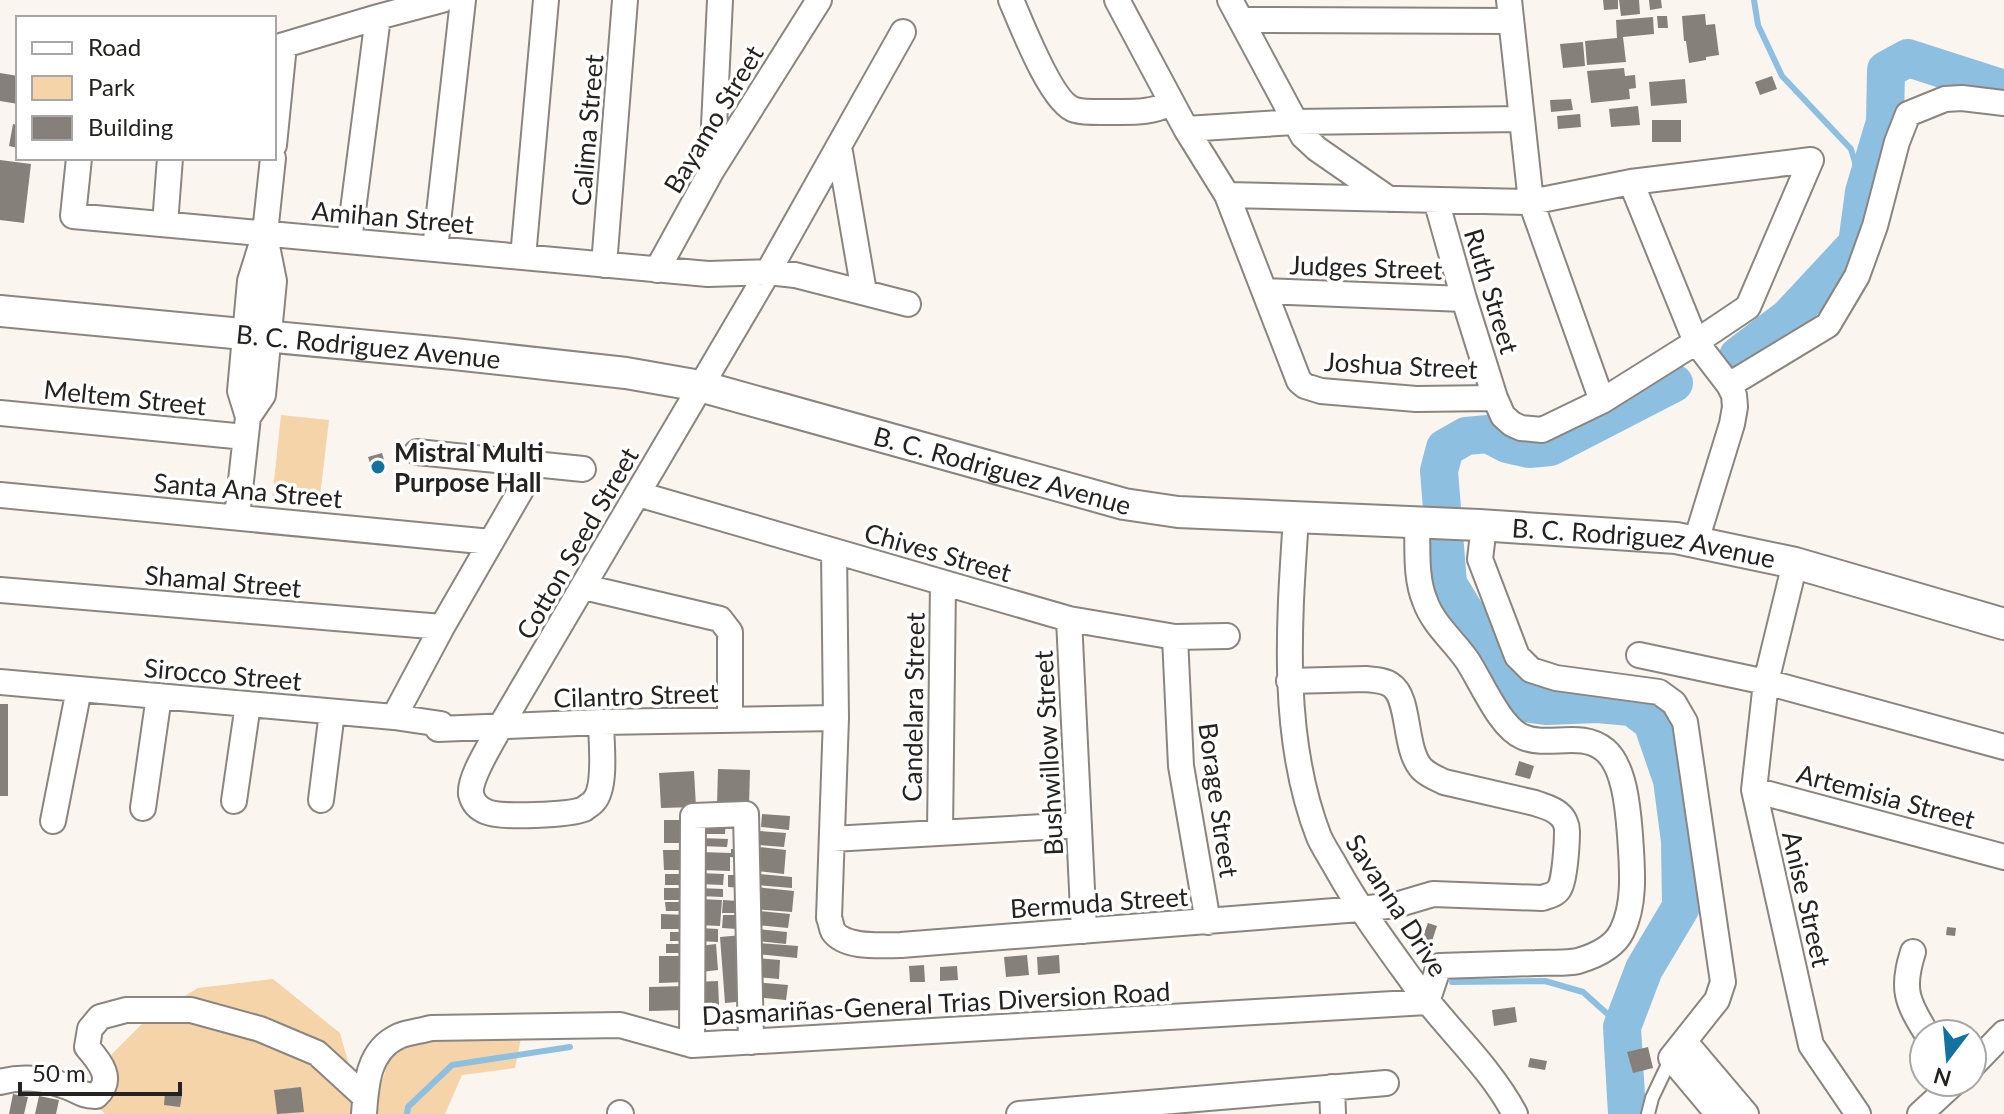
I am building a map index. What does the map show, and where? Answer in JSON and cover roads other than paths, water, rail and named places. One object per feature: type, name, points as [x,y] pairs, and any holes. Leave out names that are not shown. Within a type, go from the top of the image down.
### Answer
[{"type":"street","points":[[276,105],[279,46],[442,0]]},
{"type":"street","points":[[435,249],[463,0]]},
{"type":"street","points":[[523,257],[546,0]]},
{"type":"street","name":"Calima Street","points":[[604,265],[625,0]]},
{"type":"street","points":[[712,170],[720,0]]},
{"type":"street","name":"Bayamo Street","points":[[657,270],[712,170],[819,0]]},
{"type":"street","points":[[1011,0],[1044,72],[1060,99],[1073,110],[1143,113],[1172,103]]},
{"type":"street","points":[[1117,0],[1186,129],[1227,195],[1265,291]]},
{"type":"street","points":[[1389,199],[1303,136],[1236,10],[1510,10],[1531,202],[1602,401]]},
{"type":"street","points":[[349,241],[378,17]]},
{"type":"street","name":"Cotton Seed Street","points":[[601,722],[602,770],[596,799],[585,808],[570,812],[500,816],[484,812],[475,804],[471,793],[474,776],[500,727],[768,272],[903,32]]},
{"type":"street","points":[[1729,385],[1828,325],[1857,276],[1908,114],[1945,99],[2004,103]]},
{"type":"street","points":[[1186,129],[1294,122],[1521,119]]},
{"type":"street","points":[[839,146],[864,292]]},
{"type":"street","name":"Amihan Street","points":[[79,160],[73,216],[657,270],[708,274],[768,272],[821,281],[908,304]]},
{"type":"street","points":[[165,224],[170,160]]},
{"type":"street","points":[[237,517],[247,427],[263,395],[257,336],[274,281],[265,233],[273,160]]},
{"type":"street","points":[[1227,195],[1531,202],[1631,182],[1811,160],[1748,307],[1602,401],[1542,430],[1512,424],[1503,416],[1495,398]]},
{"type":"street","points":[[1631,182],[1696,342],[1734,395],[1734,415],[1696,541]]},
{"type":"street","name":"Ruth Street","points":[[1436,200],[1495,398]]},
{"type":"street","name":"Judges Street","points":[[1265,291],[1464,299]]},
{"type":"street","name":"Joshua Street","points":[[1265,291],[1296,374],[1305,386],[1321,391],[1416,399],[1495,398]]},
{"type":"street","name":"B. C. Rodriguez Avenue","points":[[0,311],[611,371],[700,386],[1124,504],[1178,512],[1676,538],[1795,563],[2003,618]]},
{"type":"street","name":"Meltem Street","points":[[0,413],[247,427]]},
{"type":"street","points":[[417,452],[583,469]]},
{"type":"street","points":[[394,717],[536,464]]},
{"type":"street","name":"Chives Street","points":[[638,494],[1069,619],[1175,637],[1227,636]]},
{"type":"street","name":"Santa Ana Street","points":[[0,495],[491,542]]},
{"type":"street","name":"Savanna Drive","points":[[1296,518],[1289,616],[1289,681],[1307,799],[1320,839],[1360,909],[1427,1002],[1490,1075],[1515,1114]]},
{"type":"street","points":[[1421,523],[1418,568],[1423,599],[1432,617],[1466,660],[1493,707],[1518,736],[1535,742],[1585,740],[1605,750],[1617,766],[1626,799],[1632,867],[1630,906],[1621,934],[1602,953],[1575,962],[1439,966],[1427,1002]]},
{"type":"street","points":[[1481,526],[1480,559],[1517,656],[1531,670],[1556,678],[1659,692],[1674,703],[1685,722],[1723,982],[1717,1000],[1678,1050]]},
{"type":"street","points":[[834,551],[836,718],[832,839],[1079,825]]},
{"type":"street","name":"Anise Street","points":[[1795,563],[1766,682],[1754,790],[1811,1045],[1858,1114]]},
{"type":"street","name":"Candelara Street","points":[[940,833],[943,583]]},
{"type":"street","points":[[584,587],[720,619],[730,632],[730,720]]},
{"type":"street","name":"Shamal Street","points":[[0,590],[442,627]]},
{"type":"street","name":"Bushwillow Street","points":[[1069,619],[1084,931]]},
{"type":"street","name":"Borage Street","points":[[1175,637],[1181,766],[1208,922]]},
{"type":"street","points":[[1639,655],[1766,682],[2004,747]]},
{"type":"street","name":"Bermuda Street","points":[[832,839],[829,918],[833,931],[857,944],[901,945],[1360,909],[1396,905],[1433,894],[1532,899],[1552,895],[1559,890],[1567,831],[1565,821],[1559,814],[1549,808],[1431,776],[1420,767],[1413,753],[1401,701],[1391,685],[1366,679],[1289,681]]},
{"type":"street","name":"Sirocco Street","points":[[0,682],[394,717],[439,726]]},
{"type":"street","points":[[53,821],[79,689]]},
{"type":"street","points":[[143,808],[159,696]]},
{"type":"street","points":[[234,801],[248,704]]},
{"type":"street","points":[[321,800],[332,712]]},
{"type":"street","name":"Cilantro Street","points":[[439,726],[836,718]]},
{"type":"street","name":"Artemisia Street","points":[[1754,790],[2004,857]]},
{"type":"street","points":[[692,1045],[693,816],[746,814],[751,1042]]},
{"type":"street","points":[[1913,952],[1907,970],[1906,988],[1910,1006],[1917,1018]]},
{"type":"street","name":"Dasmariñas-General Trias Diversion Road","points":[[364,1105],[371,1063],[386,1044],[400,1036],[431,1028],[620,1025],[692,1045],[1427,1002]]},
{"type":"street","points":[[0,1082],[23,1077],[65,1085],[83,1095],[96,1096],[106,1081],[102,1064],[87,1047],[90,1029],[100,1017],[126,1010],[191,1010],[260,1029],[317,1053],[364,1105]]},
{"type":"street","points":[[1988,1050],[2004,1033]]},
{"type":"street","points":[[1678,1050],[1718,1114]]},
{"type":"street","points":[[1678,1050],[1746,1114]]},
{"type":"street","points":[[1019,1114],[1228,1105],[1332,1087],[1386,1083]]},
{"type":"street","points":[[1332,1087],[1333,1114]]},
{"type":"street","points":[[1920,1114],[1938,1098]]},
{"type":"lane","points":[[1648,1114],[1652,1098],[1678,1050]]},
{"type":"waterway","points":[[1754,0],[1758,25],[1782,76],[1851,149],[1864,192]]},
{"type":"waterway","points":[[1738,356],[1789,317],[1857,244],[1864,192],[1885,122],[1886,70],[1908,58],[2004,89]]},
{"type":"waterway","points":[[1627,1114],[1622,1027],[1644,969],[1681,907],[1680,841],[1672,780],[1652,722],[1632,707],[1524,703],[1448,584],[1439,471],[1445,448],[1466,436],[1488,434],[1507,444],[1529,449],[1550,447],[1674,383]]},
{"type":"waterway","points":[[1452,982],[1545,981],[1583,992],[1622,1027]]},
{"type":"waterway","points":[[407,1114],[408,1107],[452,1065],[570,1047]]},
{"type":"place","name":"Mistral Multi Purpose Hall","points":[[378,467]]}]
